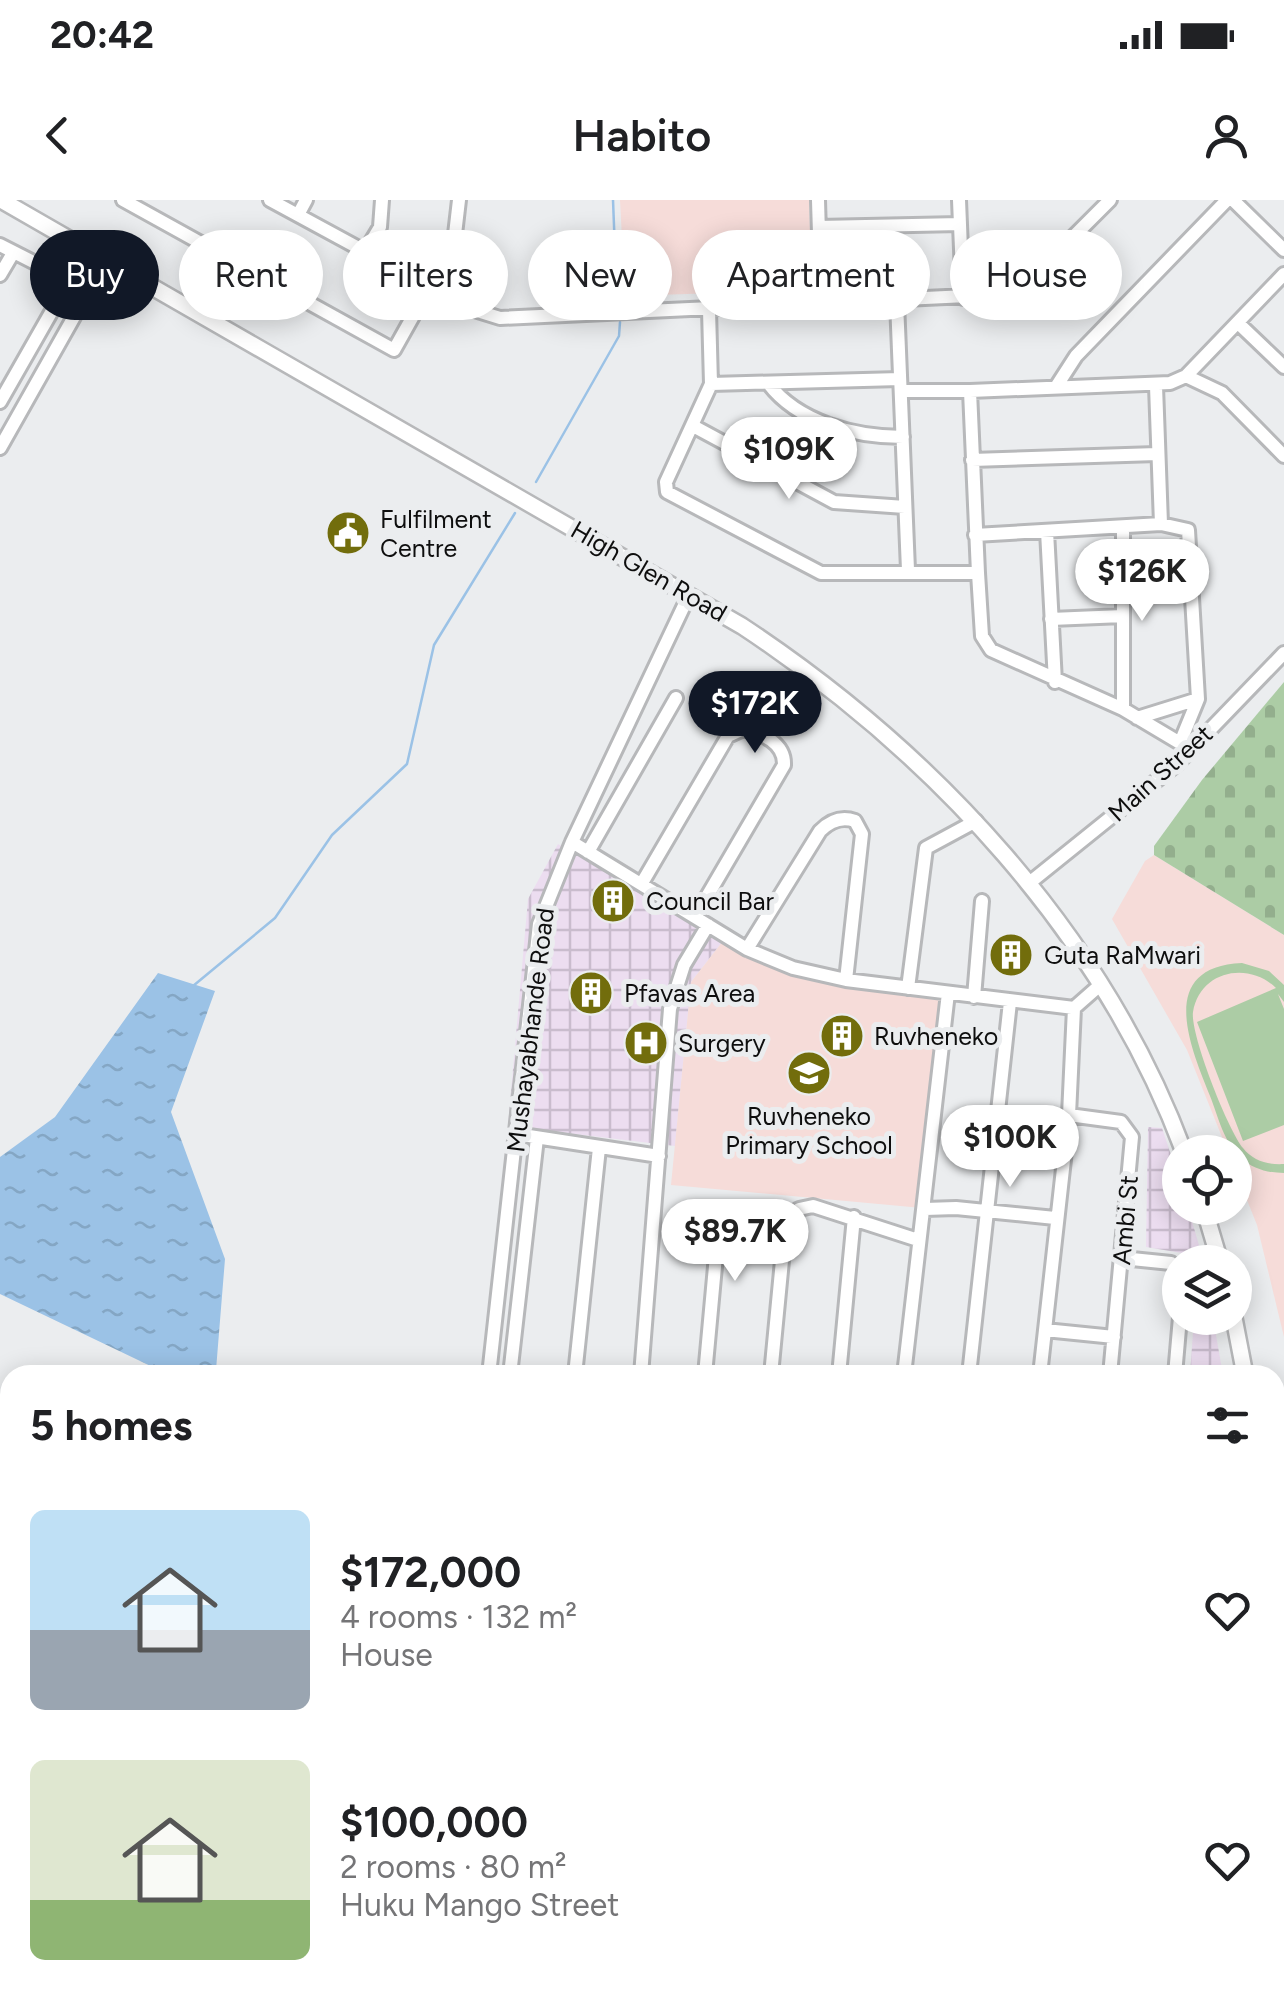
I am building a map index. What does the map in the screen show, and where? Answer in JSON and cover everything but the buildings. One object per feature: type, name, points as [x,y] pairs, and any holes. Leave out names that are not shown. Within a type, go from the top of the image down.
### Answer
[{"type":"main road","name":"High Glen Road","points":[[1,200],[54,230]]},
{"type":"main road","name":"High Glen Road","points":[[159,290],[689,595],[784,654],[839,695],[923,765],[1028,884],[1099,986],[1132,1042],[1176,1135]]},
{"type":"main road","points":[[1237,1335],[1243,1365]]},
{"type":"street","points":[[123,200],[394,350],[413,320]]},
{"type":"street","points":[[270,200],[343,240]]},
{"type":"street","points":[[298,216],[306,200]]},
{"type":"street","points":[[377,230],[383,219],[382,200]]},
{"type":"street","points":[[458,200],[458,230]]},
{"type":"street","points":[[818,200],[818,230]]},
{"type":"street","points":[[959,200],[960,230]]},
{"type":"street","points":[[1080,230],[1110,200]]},
{"type":"street","points":[[1056,387],[1076,356],[1230,200],[1284,250]]},
{"type":"street","points":[[818,226],[960,224]]},
{"type":"street","points":[[0,276],[6,249],[30,261]]},
{"type":"street","points":[[711,384],[901,385],[970,391],[1156,386],[1186,376],[1284,274]]},
{"type":"street","points":[[508,318],[692,311]]},
{"type":"street","points":[[0,402],[46,320]]},
{"type":"street","points":[[0,448],[73,320]]},
{"type":"street","points":[[710,320],[711,384],[665,485],[672,496],[821,573],[978,573]]},
{"type":"street","points":[[898,320],[908,570]]},
{"type":"street","points":[[1238,323],[1284,367]]},
{"type":"street","points":[[1186,376],[1222,393],[1284,456]]},
{"type":"street","points":[[768,383],[783,399],[838,429],[874,438],[903,437]]},
{"type":"street","points":[[1156,386],[1161,524]]},
{"type":"street","points":[[970,391],[975,535],[985,642],[991,650],[1055,682],[1123,709],[1186,746],[1198,699],[1191,537],[1182,526],[975,535]]},
{"type":"street","points":[[693,426],[834,502],[905,507]]},
{"type":"street","points":[[972,460],[1157,454]]},
{"type":"street","points":[[1123,528],[1123,709]]},
{"type":"street","points":[[1047,531],[1055,682]]},
{"type":"street","name":"Mushayabhande Road","points":[[491,1365],[539,924],[572,842],[689,595]]},
{"type":"street","points":[[1051,619],[1122,616]]},
{"type":"street","name":"Main Street","points":[[1028,884],[1186,746],[1284,653]]},
{"type":"street","points":[[588,852],[676,698]]},
{"type":"street","points":[[1137,718],[1198,699]]},
{"type":"street","points":[[642,883],[728,736],[743,729],[774,742],[784,754],[784,765],[695,917]]},
{"type":"street","points":[[747,949],[820,831],[827,824],[848,818],[856,821],[862,834],[846,980]]},
{"type":"street","points":[[908,988],[926,848],[976,821]]},
{"type":"street","points":[[572,842],[747,949],[793,968],[846,980],[1074,1008]]},
{"type":"street","points":[[974,997],[982,900]]},
{"type":"street","points":[[643,1365],[670,1009],[684,965],[708,925]]},
{"type":"street","points":[[1041,1365],[1054,1218],[1069,1115],[1074,1008],[1099,986]]},
{"type":"street","points":[[905,1365],[948,994]]},
{"type":"street","points":[[971,1365],[1010,1002]]},
{"type":"street","name":"Ambi St","points":[[1069,1115],[1122,1122],[1132,1137],[1111,1365]]},
{"type":"street","points":[[516,1134],[659,1156]]},
{"type":"street","points":[[511,1365],[536,1138]]},
{"type":"street","points":[[575,1365],[600,1148]]},
{"type":"street","points":[[706,1365],[719,1223],[732,1213],[786,1219],[799,1209],[812,1206],[918,1240]]},
{"type":"street","points":[[926,1209],[956,1208],[1054,1218]]},
{"type":"street","points":[[840,1365],[854,1217]]},
{"type":"street","points":[[772,1365],[786,1219]]},
{"type":"street","points":[[1122,1258],[1162,1262]]},
{"type":"street","points":[[1045,1330],[1114,1337]]},
{"type":"street","points":[[1176,1365],[1178,1335]]},
{"type":"shaded area","points":[[620,200],[809,200],[810,230],[692,230],[692,294],[672,294],[672,230],[622,230]]},
{"type":"shaded area","points":[[558,844],[723,941],[691,982],[675,1146],[508,1126],[528,899]]},
{"type":"shaded area","points":[[1154,855],[1284,935],[1284,1337],[1252,1212],[1252,1135],[1221,1135],[1187,1050],[1112,919],[1145,861]]},
{"type":"shaded area","name":"Ruvheneko Primary School","points":[[723,941],[803,979],[943,1001],[922,1208],[671,1185],[691,982]]},
{"type":"shaded area","points":[[1148,1127],[1162,1128],[1162,1225],[1193,1225],[1199,1245],[1162,1245],[1162,1250],[1146,1247]]},
{"type":"shaded area","points":[[1193,1335],[1216,1335],[1221,1365],[1191,1365]]},
{"type":"green space","points":[[1284,682],[1284,935],[1154,855],[1154,846],[1202,780]]},
{"type":"green space","points":[[1242,963],[1269,971],[1284,985],[1284,1002],[1278,994],[1284,1009],[1284,1125],[1252,1137],[1241,1135],[1197,1022],[1276,988],[1253,974],[1227,974],[1205,987],[1197,998],[1193,1012],[1197,1040],[1234,1135],[1225,1135],[1195,1056],[1186,1013],[1189,994],[1198,979],[1215,968]]},
{"type":"green space","points":[[1252,1156],[1267,1163],[1284,1164],[1284,1173],[1252,1165]]},
{"type":"water","points":[[158,973],[215,991],[171,1112],[225,1259],[216,1365],[148,1365],[0,1294],[0,1157],[55,1117]]},
{"type":"waterway","points":[[613,200],[614,230]]},
{"type":"waterway","points":[[536,482],[619,336],[620,322]]},
{"type":"waterway","points":[[193,986],[275,918],[332,835],[407,764],[434,645],[515,513]]},
{"type":"place","name":"Fulfilment Centre","points":[[348,533]]},
{"type":"place","name":"Council Bar","points":[[613,901]]},
{"type":"place","name":"Guta RaMwari","points":[[1011,955]]},
{"type":"place","name":"Pfavas Area","points":[[591,993]]},
{"type":"place","name":"Ruvheneko","points":[[842,1036]]},
{"type":"place","name":"Surgery","points":[[646,1043]]},
{"type":"place","name":"Ruvheneko Primary School","points":[[809,1073]]}]
